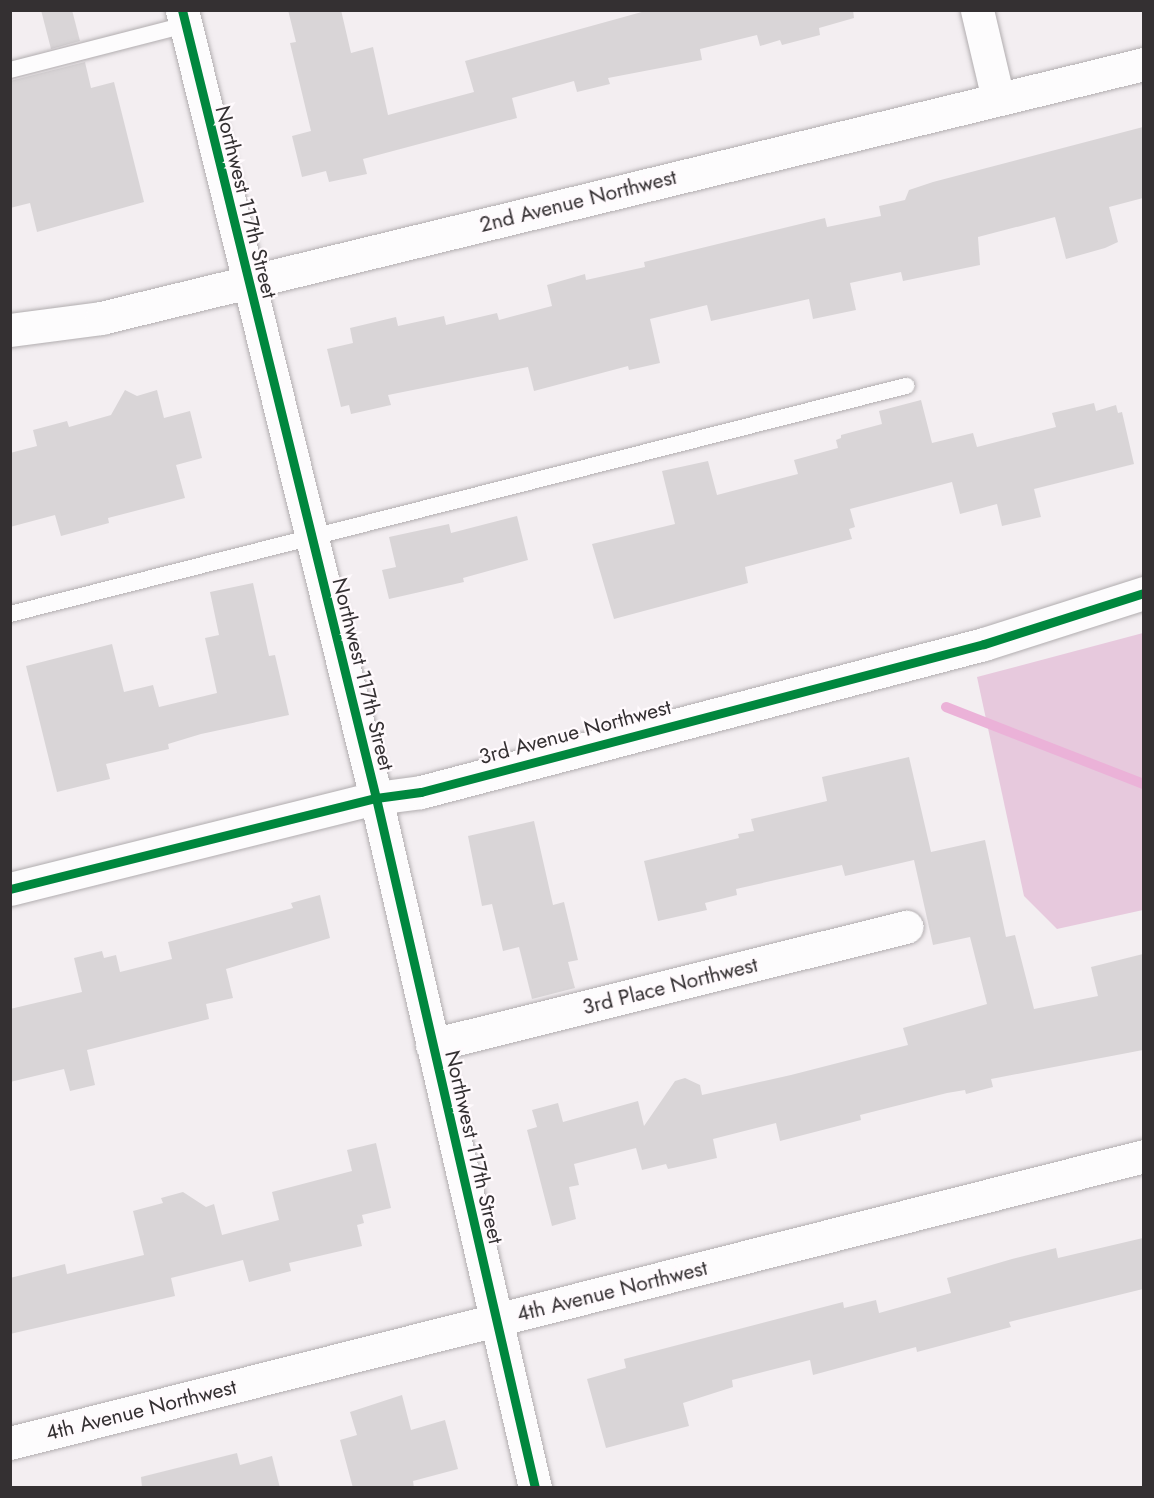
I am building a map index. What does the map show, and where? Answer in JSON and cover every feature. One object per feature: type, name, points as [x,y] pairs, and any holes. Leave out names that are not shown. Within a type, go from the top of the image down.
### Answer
[{"type":"street","points":[[977,10],[998,99]]},
{"type":"street","name":"Northwest 117th Street","points":[[184,18],[247,282],[376,798],[535,1488]]},
{"type":"street","name":"2nd Avenue Northwest","points":[[10,330],[101,318],[1143,64]]},
{"type":"street","name":"3rd Avenue Northwest","points":[[10,889],[376,798],[421,792],[984,644],[1143,593]]},
{"type":"street","name":"3rd Place Northwest","points":[[432,1045],[907,927]]},
{"type":"street","name":"4th Avenue Northwest","points":[[10,1443],[1143,1156]]},
{"type":"lane","points":[[10,70],[184,18]]},
{"type":"lane","points":[[10,614],[310,535],[906,386]]},
{"type":"shaded area","points":[[1143,633],[1143,910],[1057,929],[1024,896],[977,677]]},
{"type":"building","points":[[41,10],[72,10],[80,41],[51,49]]},
{"type":"building","points":[[288,10],[341,10],[351,53],[373,47],[388,115],[474,92],[465,61],[649,10],[853,10],[854,18],[819,28],[820,35],[782,45],[780,40],[760,46],[757,35],[700,49],[702,60],[608,78],[610,84],[577,92],[574,81],[512,98],[517,118],[363,159],[367,174],[329,182],[326,171],[302,177],[292,136],[311,131],[290,43],[296,42]]},
{"type":"building","points":[[85,62],[91,88],[114,82],[144,202],[37,232],[30,203],[10,208],[10,81]]},
{"type":"building","points":[[1143,127],[1143,198],[1109,207],[1118,242],[1105,248],[1066,259],[1055,217],[978,237],[980,265],[903,281],[901,272],[850,283],[856,310],[813,319],[809,299],[711,321],[707,305],[650,319],[660,363],[629,370],[628,366],[534,391],[528,367],[388,395],[391,405],[351,414],[349,405],[341,407],[327,349],[353,343],[350,328],[396,317],[398,326],[444,316],[446,325],[497,313],[499,320],[552,306],[547,285],[585,274],[586,280],[645,267],[644,262],[825,218],[827,227],[881,216],[879,206],[905,200],[909,190]]},
{"type":"building","points":[[125,390],[137,396],[157,390],[164,418],[190,411],[202,458],[176,465],[185,498],[108,518],[109,523],[61,536],[55,515],[10,527],[10,453],[37,446],[33,430],[67,421],[69,427],[111,415]]},
{"type":"building","points":[[921,400],[932,443],[973,433],[977,447],[1056,427],[1052,413],[1094,403],[1096,411],[1116,405],[1118,413],[1122,412],[1134,464],[1034,489],[1041,517],[1002,526],[997,504],[960,514],[952,482],[850,509],[855,527],[849,529],[852,539],[745,567],[748,583],[614,619],[592,544],[675,524],[662,471],[708,461],[717,495],[798,474],[794,460],[838,448],[836,440],[841,438],[841,435],[882,424],[879,411]]},
{"type":"building","points":[[517,516],[528,560],[463,578],[464,582],[389,599],[382,570],[396,567],[389,537],[449,524],[451,533]]},
{"type":"building","points":[[253,583],[269,656],[275,655],[289,715],[201,734],[168,744],[169,749],[106,764],[110,779],[57,792],[26,666],[112,644],[124,692],[153,685],[159,707],[217,693],[205,638],[219,635],[210,592]]},
{"type":"building","points":[[909,757],[931,852],[985,840],[1006,937],[1015,935],[1034,1009],[1098,996],[1091,967],[1143,954],[1143,1050],[991,1079],[993,1087],[966,1094],[965,1090],[947,1093],[860,1115],[861,1120],[780,1141],[776,1123],[713,1139],[717,1158],[673,1168],[668,1169],[666,1164],[642,1170],[636,1148],[574,1164],[579,1185],[569,1187],[576,1219],[552,1226],[527,1130],[537,1127],[532,1110],[558,1103],[563,1122],[638,1101],[644,1126],[675,1081],[685,1078],[700,1085],[702,1095],[791,1075],[908,1045],[903,1028],[987,1004],[970,937],[933,945],[914,860],[845,876],[842,865],[736,889],[737,895],[705,903],[707,910],[658,921],[644,861],[739,838],[738,834],[754,831],[751,819],[827,801],[822,777]]},
{"type":"building","points":[[534,821],[553,905],[564,902],[578,960],[568,962],[575,988],[532,999],[519,947],[503,951],[492,904],[482,906],[468,836]]},
{"type":"building","points":[[320,895],[330,938],[226,969],[233,998],[206,1004],[209,1019],[87,1050],[95,1085],[70,1091],[64,1069],[10,1082],[10,1009],[82,992],[74,958],[102,951],[104,958],[116,955],[120,972],[172,959],[168,942],[293,908],[291,903]]},
{"type":"building","points":[[376,1143],[391,1208],[362,1215],[364,1223],[357,1225],[362,1246],[289,1263],[291,1271],[249,1282],[243,1260],[171,1278],[175,1296],[10,1334],[10,1278],[65,1264],[67,1274],[144,1255],[133,1211],[163,1203],[161,1198],[183,1192],[206,1207],[214,1204],[222,1235],[279,1220],[272,1192],[352,1171],[347,1150]]},
{"type":"building","points":[[1143,1238],[1143,1289],[1009,1322],[1011,1327],[917,1352],[916,1347],[813,1375],[810,1360],[732,1380],[733,1387],[683,1403],[689,1426],[606,1448],[587,1379],[626,1368],[624,1359],[843,1302],[844,1308],[876,1300],[879,1313],[951,1293],[947,1278],[1012,1259],[1056,1248],[1058,1258]]},
{"type":"building","points":[[402,1395],[411,1430],[445,1420],[458,1469],[413,1481],[414,1488],[353,1488],[340,1440],[357,1435],[350,1412]]},
{"type":"building","points":[[237,1453],[240,1465],[272,1456],[280,1488],[142,1488],[141,1477]]},
{"type":"waterway","points":[[946,707],[1144,784]]},
{"type":"cycle path","points":[[182,10],[376,798],[535,1488]]},
{"type":"cycle path","points":[[10,889],[376,798],[421,792],[984,644],[1144,593]]}]
